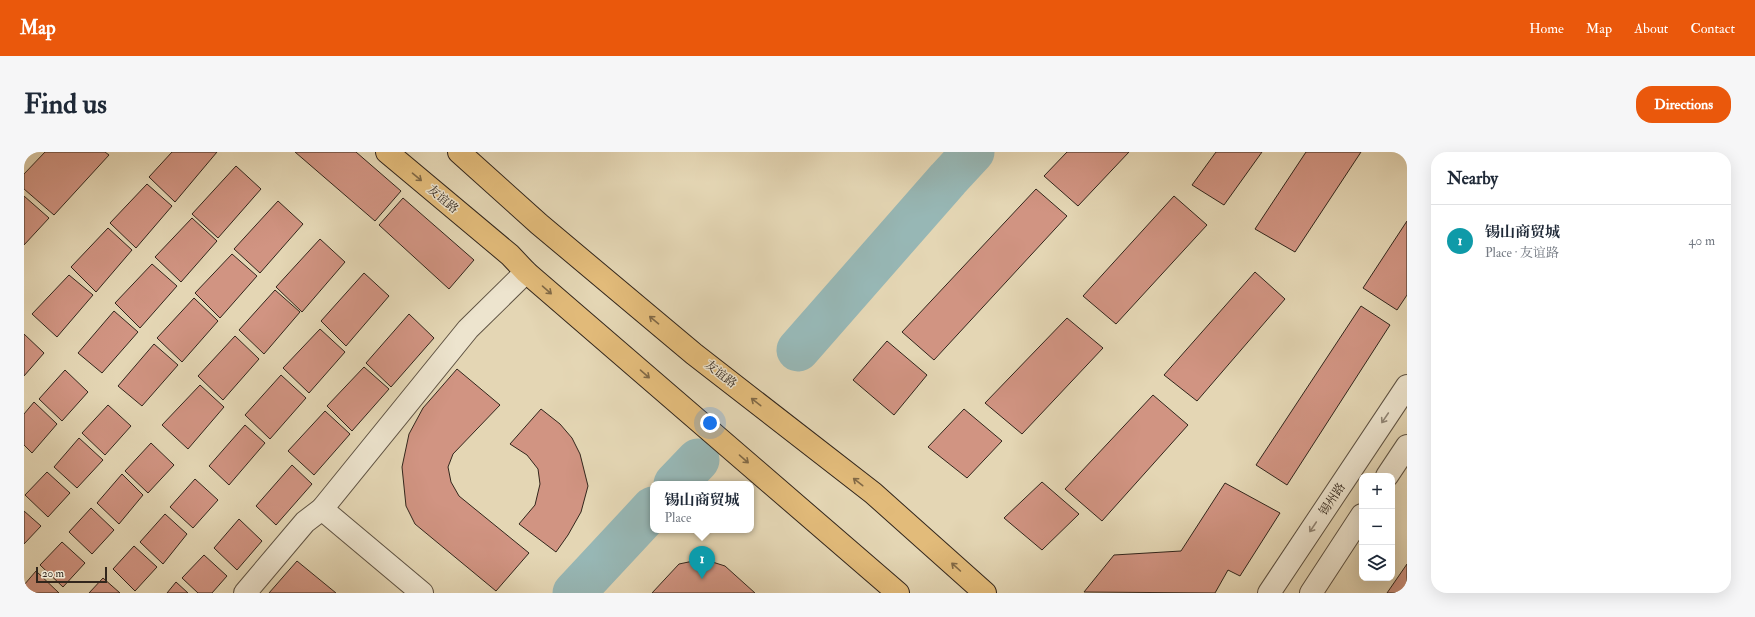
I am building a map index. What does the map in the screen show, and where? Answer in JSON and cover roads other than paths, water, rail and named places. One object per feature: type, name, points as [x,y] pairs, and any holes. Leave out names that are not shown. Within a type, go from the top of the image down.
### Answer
[{"type":"main road","name":"友谊路","points":[[387,152],[510,255],[526,272],[898,593]]},
{"type":"main road","name":"友谊路","points":[[459,152],[538,224],[694,354],[873,493],[985,593]]},
{"type":"street","points":[[245,593],[305,522],[322,509],[468,329],[526,272]]},
{"type":"street","name":"锡州路","points":[[1269,593],[1407,386]]},
{"type":"street","points":[[1389,473],[1407,446]]},
{"type":"street","points":[[322,509],[422,593]]},
{"type":"street","points":[[1311,593],[1359,520]]},
{"type":"waterway","points":[[798,350],[973,152]]},
{"type":"waterway","points":[[678,481],[698,460]]},
{"type":"waterway","points":[[574,593],[650,511]]},
{"type":"place","name":"锡山商贸城","points":[[702,579]]}]
